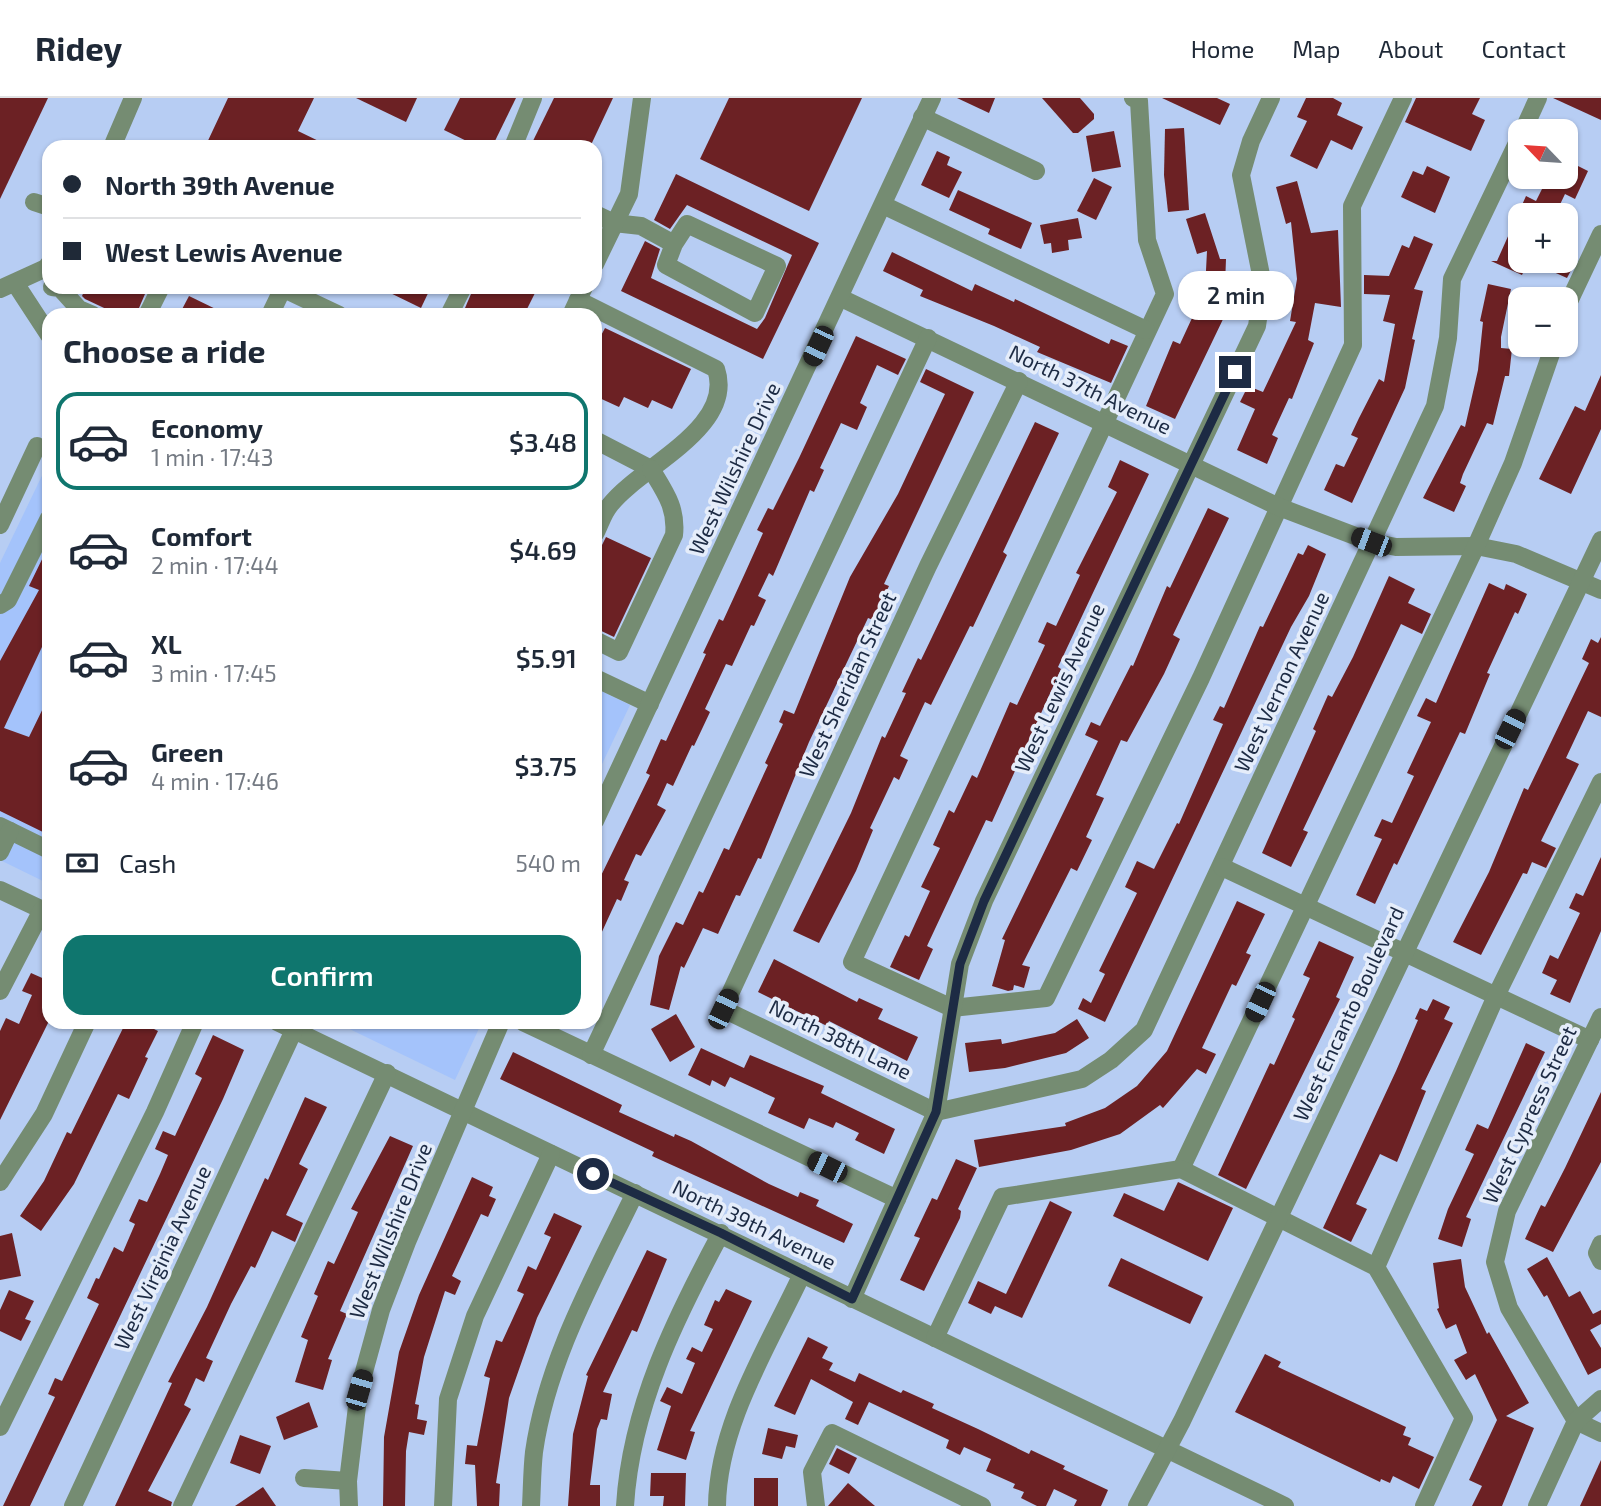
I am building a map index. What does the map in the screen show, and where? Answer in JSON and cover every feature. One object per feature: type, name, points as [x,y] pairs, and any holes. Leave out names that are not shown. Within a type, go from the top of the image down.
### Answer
[{"type":"street","points":[[115,140],[133,98]]},
{"type":"street","points":[[516,140],[533,98]]},
{"type":"street","points":[[602,249],[629,194],[642,98]]},
{"type":"street","name":"West Wilshire Drive","points":[[602,806],[932,98]]},
{"type":"street","points":[[1133,98],[1139,101],[1147,240],[1165,294],[852,962],[952,1007],[1046,998],[1279,508],[1353,345],[1352,206],[1403,98]]},
{"type":"street","name":"West Lewis Avenue","points":[[852,1299],[936,1112],[960,964],[984,901],[1257,326],[1262,285],[1241,175],[1251,141],[1271,98]]},
{"type":"street","name":"West Vernon Avenue","points":[[1528,119],[1538,98]]},
{"type":"street","points":[[922,117],[1036,171]]},
{"type":"street","name":"West Vernon Avenue","points":[[936,1112],[1082,1079],[1111,1060],[1144,1030],[1435,406],[1448,338],[1452,279],[1508,162]]},
{"type":"street","points":[[883,205],[1146,330]]},
{"type":"street","points":[[602,217],[614,223],[640,226],[674,244]]},
{"type":"street","points":[[687,224],[777,266],[755,313],[666,265],[674,244],[687,224]]},
{"type":"street","points":[[1576,287],[1601,234]]},
{"type":"street","points":[[8,286],[42,270]]},
{"type":"street","points":[[8,286],[42,287]]},
{"type":"street","points":[[8,286],[42,327]]},
{"type":"street","points":[[65,294],[78,308]]},
{"type":"street","points":[[291,294],[313,308]]},
{"type":"street","name":"North 37th Avenue","points":[[841,298],[1279,508],[1371,542],[1396,547],[1476,546],[1540,562],[1601,590]]},
{"type":"street","points":[[602,313],[716,369],[719,388],[709,415],[701,427],[610,505],[602,520]]},
{"type":"street","points":[[591,1055],[928,338]]},
{"type":"street","points":[[1181,1169],[1476,546],[1513,463],[1550,357]]},
{"type":"street","name":"West Sheridan Street","points":[[723,1009],[928,566],[1018,381]]},
{"type":"street","points":[[602,444],[651,469],[671,501],[676,519],[674,535],[619,652],[602,644]]},
{"type":"street","points":[[0,525],[37,446]]},
{"type":"street","points":[[0,605],[8,600],[42,532]]},
{"type":"street","name":"West Encanto Boulevard","points":[[1137,1506],[1277,1220],[1601,540]]},
{"type":"street","points":[[602,681],[650,704]]},
{"type":"street","points":[[1376,1267],[1496,996],[1601,782]]},
{"type":"street","points":[[0,852],[5,829],[42,847]]},
{"type":"street","points":[[1222,867],[1590,1040]]},
{"type":"street","points":[[0,890],[42,910]]},
{"type":"street","points":[[0,991],[42,916]]},
{"type":"street","name":"North 38th Lane","points":[[723,1009],[936,1112]]},
{"type":"street","name":"West Cypress Street","points":[[1576,1421],[1509,1308],[1495,1262],[1507,1211],[1601,1017]]},
{"type":"street","points":[[0,1182],[44,1114],[84,1029]]},
{"type":"street","points":[[0,1427],[155,1112],[192,1029]]},
{"type":"street","name":"West Virginia Avenue","points":[[73,1506],[285,1029]]},
{"type":"street","name":"North 39th Avenue","points":[[292,1029],[1285,1506]]},
{"type":"street","name":"West Wilshire Drive","points":[[349,1506],[348,1481],[359,1390],[381,1310],[498,1029]]},
{"type":"street","points":[[537,1029],[897,1199]]},
{"type":"street","points":[[182,1506],[387,1073]]},
{"type":"street","points":[[443,1506],[448,1399],[475,1316],[551,1154]]},
{"type":"street","points":[[935,1338],[1002,1197],[1181,1169],[1277,1220],[1376,1267],[1464,1418],[1424,1506]]},
{"type":"street","points":[[531,1506],[534,1452],[561,1349],[635,1193]]},
{"type":"street","points":[[625,1506],[627,1464],[642,1402],[692,1287],[721,1233]]},
{"type":"street","points":[[1601,1244],[1597,1253],[1601,1261]]},
{"type":"street","points":[[717,1506],[718,1486],[734,1421],[802,1274]]},
{"type":"street","points":[[1537,1506],[1576,1421],[1601,1399]]},
{"type":"street","points":[[1576,1421],[1601,1433]]},
{"type":"street","points":[[816,1506],[812,1472],[832,1433],[982,1506]]},
{"type":"street","points":[[304,1478],[348,1481]]},
{"type":"shaded area","points":[[42,476],[42,881],[0,860],[0,563]]},
{"type":"shaded area","points":[[602,691],[630,705],[602,764]]},
{"type":"shaded area","points":[[349,1029],[479,1029],[455,1080]]},
{"type":"building","points":[[0,98],[48,98],[0,199]]},
{"type":"building","points":[[228,98],[314,98],[298,131],[317,140],[208,140]]},
{"type":"building","points":[[356,98],[417,98],[406,122]]},
{"type":"building","points":[[460,98],[516,98],[495,140],[465,140],[444,130]]},
{"type":"building","points":[[554,98],[613,98],[593,140],[533,140]]},
{"type":"building","points":[[729,98],[862,98],[809,211],[700,159]]},
{"type":"building","points":[[957,98],[995,98],[989,113]]},
{"type":"building","points":[[1042,98],[1080,98],[1094,114],[1094,119],[1078,133],[1073,133]]},
{"type":"building","points":[[1162,98],[1217,98],[1230,104],[1220,125]]},
{"type":"building","points":[[1306,98],[1333,98],[1342,103],[1337,115],[1363,127],[1352,150],[1331,140],[1317,169],[1290,156],[1307,121],[1297,117]]},
{"type":"building","points":[[1416,98],[1480,98],[1472,114],[1485,120],[1471,151],[1405,122]]},
{"type":"building","points":[[1553,98],[1601,98],[1601,120]]},
{"type":"building","points":[[1184,128],[1189,210],[1168,212],[1164,175],[1165,129]]},
{"type":"building","points":[[1114,131],[1121,167],[1092,172],[1086,136]]},
{"type":"building","points":[[937,151],[950,157],[947,165],[962,172],[949,198],[921,185]]},
{"type":"building","points":[[1427,166],[1450,177],[1435,213],[1401,197],[1413,171],[1423,175]]},
{"type":"building","points":[[1578,166],[1588,171],[1575,199],[1565,194],[1561,203],[1523,203],[1526,196],[1536,201],[1542,189],[1578,189]]},
{"type":"building","points":[[676,174],[819,243],[763,359],[621,291],[645,241],[660,249],[651,278],[757,329],[765,318],[792,255],[687,205],[670,229],[654,220]]},
{"type":"building","points":[[1094,178],[1112,187],[1096,220],[1077,211]]},
{"type":"building","points":[[1297,181],[1311,233],[1338,230],[1341,307],[1315,303],[1308,340],[1314,343],[1292,399],[1289,398],[1272,435],[1278,438],[1267,464],[1237,450],[1255,409],[1240,402],[1248,386],[1263,392],[1296,322],[1290,321],[1297,279],[1291,222],[1286,224],[1276,187]]},
{"type":"building","points":[[958,190],[1032,223],[1021,249],[988,234],[990,229],[949,210]]},
{"type":"building","points":[[1205,213],[1220,259],[1226,259],[1226,313],[1175,419],[1146,406],[1173,341],[1180,344],[1205,290],[1207,251],[1197,254],[1186,219]]},
{"type":"building","points":[[1078,218],[1082,238],[1068,240],[1069,250],[1052,253],[1051,243],[1044,244],[1040,225]]},
{"type":"building","points":[[1414,236],[1433,244],[1414,289],[1423,291],[1405,388],[1352,503],[1324,490],[1336,464],[1344,467],[1358,438],[1351,435],[1359,418],[1379,379],[1384,382],[1395,324],[1383,321],[1390,295],[1364,294],[1364,275],[1389,276],[1402,245],[1409,248]]},
{"type":"building","points":[[1508,236],[1508,269],[1491,261],[1497,261]]},
{"type":"building","points":[[892,252],[972,291],[975,284],[1014,302],[1015,299],[1109,344],[1111,339],[1128,346],[1111,383],[1037,352],[1040,347],[994,326],[920,296],[923,290],[883,271]]},
{"type":"building","points":[[1556,273],[1570,273],[1567,278]]},
{"type":"building","points":[[1488,284],[1508,288],[1501,348],[1508,349],[1508,357],[1511,357],[1509,376],[1505,376],[1493,425],[1487,423],[1463,474],[1460,483],[1466,486],[1454,512],[1423,498],[1461,425],[1465,427],[1478,370],[1483,322],[1480,321]]},
{"type":"building","points":[[145,294],[139,308],[104,308],[82,296]]},
{"type":"building","points":[[392,294],[428,294],[421,308]]},
{"type":"building","points":[[471,294],[534,294],[528,308],[465,308]]},
{"type":"building","points":[[189,296],[214,308],[183,308]]},
{"type":"building","points":[[605,328],[691,369],[672,409],[652,400],[648,408],[624,397],[619,407],[602,399],[602,334]]},
{"type":"building","points":[[856,336],[906,359],[898,375],[877,365],[860,403],[867,407],[857,430],[841,423],[820,468],[824,470],[814,492],[810,490],[773,576],[769,573],[758,596],[766,600],[754,626],[751,625],[732,666],[726,664],[705,709],[710,712],[694,746],[692,745],[673,786],[667,783],[657,805],[666,810],[641,856],[636,854],[624,880],[629,882],[621,901],[617,899],[602,932],[602,874],[650,775],[646,773],[661,739],[666,741],[706,654],[703,653],[719,619],[723,621],[745,573],[763,533],[757,530],[768,508],[773,510]]},
{"type":"building","points":[[926,369],[974,392],[884,584],[889,586],[873,620],[868,618],[809,742],[761,859],[758,858],[740,896],[736,895],[718,934],[703,928],[684,968],[681,966],[669,1010],[650,1005],[659,956],[676,922],[683,925],[699,891],[703,893],[724,848],[729,850],[768,765],[765,763],[783,724],[779,722],[784,710],[794,714],[850,577],[898,494],[945,394],[920,382]]},
{"type":"building","points":[[1601,375],[1601,429],[1571,494],[1539,479],[1575,406],[1585,411]]},
{"type":"building","points":[[1035,422],[1059,433],[1003,552],[1007,555],[973,627],[970,626],[931,705],[925,702],[900,756],[908,760],[899,780],[894,777],[870,828],[873,830],[856,871],[819,943],[793,931],[851,813],[882,736],[885,738],[906,693],[902,692],[918,658],[921,660]]},
{"type":"building","points":[[1120,460],[1149,474],[1058,667],[1061,669],[992,822],[986,820],[927,946],[933,949],[919,980],[890,967],[905,935],[909,937],[930,891],[921,887],[940,848],[933,845],[949,810],[954,813],[972,775],[977,778],[1010,702],[1017,705],[1045,645],[1038,642],[1047,622],[1056,626],[1080,575],[1076,573],[1117,492],[1108,487]]},
{"type":"building","points":[[1208,508],[1229,518],[1173,635],[1180,639],[1164,674],[1127,742],[1121,740],[1096,795],[1104,798],[1086,837],[1092,840],[1077,871],[1071,868],[1022,965],[1030,967],[1024,988],[1014,985],[1013,990],[1008,991],[992,986],[1005,940],[1002,939],[1098,741],[1085,735],[1091,722],[1100,726],[1131,665],[1133,666],[1167,586],[1170,588]]},
{"type":"building","points":[[606,537],[651,558],[614,637],[602,631],[602,545]]},
{"type":"building","points":[[1308,545],[1326,554],[1309,596],[1291,627],[1105,1022],[1078,1009],[1083,998],[1091,1003],[1105,974],[1099,971],[1137,893],[1125,887],[1137,861],[1154,869],[1177,823],[1179,824],[1223,724],[1213,720],[1220,706],[1224,708],[1260,626],[1263,627],[1298,553],[1303,555]]},
{"type":"building","points":[[42,559],[42,647],[4,728],[29,737],[42,710],[42,832],[0,811],[0,661],[39,590],[29,586]]},
{"type":"building","points":[[1389,576],[1415,589],[1408,603],[1431,614],[1422,634],[1401,624],[1303,830],[1308,832],[1291,867],[1262,853],[1316,731],[1313,729],[1328,695],[1332,697],[1353,657]]},
{"type":"building","points":[[1489,583],[1504,590],[1506,584],[1527,594],[1518,614],[1515,612],[1487,673],[1490,674],[1465,734],[1460,732],[1397,865],[1394,863],[1375,904],[1356,895],[1382,839],[1374,836],[1382,819],[1392,823],[1414,776],[1407,773],[1431,722],[1417,716],[1426,698],[1436,703]]},
{"type":"building","points":[[1601,637],[1601,717],[1588,711],[1566,758],[1579,764],[1541,841],[1556,848],[1546,868],[1532,862],[1527,874],[1523,873],[1481,955],[1453,942],[1489,872],[1524,788],[1528,790],[1589,663],[1582,659],[1591,639],[1598,643]]},
{"type":"building","points":[[1601,857],[1601,931],[1570,1003],[1550,994],[1557,980],[1542,973],[1550,955],[1558,959],[1580,913],[1569,908],[1576,893],[1583,896]]},
{"type":"building","points":[[1237,901],[1265,914],[1246,953],[1251,955],[1236,986],[1232,984],[1202,1048],[1216,1054],[1206,1074],[1197,1069],[1163,1108],[1160,1105],[1120,1134],[1071,1150],[979,1167],[974,1140],[1066,1126],[1065,1123],[1105,1108],[1137,1086],[1167,1051]]},
{"type":"building","points":[[1319,941],[1354,957],[1336,997],[1340,999],[1246,1189],[1218,1175],[1270,1063],[1274,1065],[1295,1019],[1292,1017],[1310,978],[1303,975]]},
{"type":"building","points":[[774,959],[857,1002],[859,998],[883,1009],[878,1019],[918,1037],[907,1061],[829,1021],[827,1026],[758,992]]},
{"type":"building","points":[[31,973],[42,978],[42,1029],[45,1029],[0,1120],[0,1031],[6,1018],[19,1024],[32,995],[22,991]]},
{"type":"building","points":[[1433,999],[1450,1007],[1444,1019],[1453,1023],[1421,1089],[1426,1091],[1397,1162],[1380,1154],[1356,1204],[1367,1209],[1351,1242],[1323,1228],[1396,1071],[1418,1020],[1415,1019],[1420,1008],[1427,1011]]},
{"type":"building","points":[[676,1014],[695,1047],[670,1062],[651,1029]]},
{"type":"building","points":[[1077,1019],[1089,1038],[1066,1053],[1005,1068],[969,1072],[965,1043],[1001,1039],[1002,1044],[1055,1033]]},
{"type":"building","points":[[123,1029],[158,1031],[129,1099],[118,1094],[74,1184],[41,1231],[20,1216],[44,1181],[67,1132],[71,1134]]},
{"type":"building","points":[[213,1035],[244,1050],[223,1099],[30,1506],[3,1506],[55,1397],[48,1394],[55,1378],[62,1381],[99,1304],[87,1298],[96,1278],[99,1279],[114,1247],[123,1252],[135,1224],[129,1221],[139,1199],[147,1202],[160,1174],[168,1155],[155,1149],[163,1131],[175,1136],[202,1078],[195,1074]]},
{"type":"building","points":[[1526,1043],[1545,1052],[1466,1217],[1471,1219],[1462,1247],[1438,1239],[1448,1209],[1474,1154],[1465,1150],[1477,1124],[1488,1129]]},
{"type":"building","points":[[701,1048],[744,1068],[750,1055],[824,1086],[821,1093],[895,1129],[884,1154],[855,1140],[859,1133],[836,1122],[833,1128],[809,1118],[804,1129],[768,1113],[775,1098],[730,1077],[725,1087],[712,1080],[710,1086],[688,1075]]},
{"type":"building","points":[[513,1052],[622,1105],[619,1112],[674,1137],[675,1134],[691,1141],[798,1197],[800,1192],[819,1200],[816,1206],[853,1224],[844,1243],[652,1156],[654,1152],[500,1079]]},
{"type":"building","points":[[1601,1092],[1601,1162],[1553,1252],[1525,1239],[1541,1205],[1545,1207]]},
{"type":"building","points":[[305,1097],[327,1107],[299,1164],[308,1169],[286,1215],[303,1223],[295,1242],[272,1231],[255,1268],[251,1266],[231,1304],[206,1358],[213,1361],[204,1382],[196,1378],[184,1405],[191,1409],[148,1491],[172,1502],[171,1506],[115,1506],[172,1383],[168,1382],[207,1307]]},
{"type":"building","points":[[390,1136],[413,1146],[340,1311],[347,1314],[328,1359],[332,1360],[323,1390],[295,1382],[308,1340],[301,1337],[318,1296],[314,1294],[328,1261],[334,1264],[358,1212],[351,1209]]},
{"type":"building","points":[[956,1159],[977,1168],[958,1209],[961,1211],[960,1218],[924,1291],[900,1280],[920,1238],[914,1236],[932,1198],[937,1200]]},
{"type":"building","points":[[472,1177],[493,1187],[489,1196],[496,1199],[488,1217],[481,1214],[452,1276],[461,1281],[455,1295],[445,1291],[424,1357],[415,1404],[419,1405],[417,1419],[427,1421],[424,1435],[409,1432],[405,1506],[383,1506],[384,1437],[399,1352],[419,1295]]},
{"type":"building","points":[[1178,1182],[1233,1208],[1208,1261],[1113,1216],[1124,1193],[1164,1211]]},
{"type":"building","points":[[1050,1201],[1072,1212],[1022,1318],[995,1306],[991,1314],[968,1303],[978,1281],[1006,1294]]},
{"type":"building","points":[[554,1213],[582,1226],[537,1318],[509,1398],[496,1483],[500,1484],[499,1506],[477,1506],[475,1465],[465,1464],[467,1445],[477,1446],[490,1378],[484,1376],[496,1340],[502,1342],[524,1294],[517,1291],[528,1266],[536,1270],[551,1237],[544,1234]]},
{"type":"building","points":[[12,1233],[21,1276],[0,1280],[0,1236]]},
{"type":"building","points":[[647,1250],[667,1259],[637,1332],[632,1330],[603,1392],[612,1394],[607,1420],[601,1419],[597,1429],[590,1485],[600,1485],[600,1506],[568,1506],[573,1434],[588,1376],[586,1375]]},
{"type":"building","points":[[1547,1257],[1569,1297],[1580,1291],[1593,1314],[1601,1310],[1601,1324],[1590,1330],[1601,1348],[1601,1368],[1588,1375],[1547,1295],[1544,1297],[1527,1269]]},
{"type":"building","points":[[1121,1258],[1203,1297],[1190,1324],[1108,1286]]},
{"type":"building","points":[[1461,1259],[1465,1287],[1487,1334],[1489,1332],[1529,1403],[1506,1416],[1534,1428],[1502,1506],[1472,1506],[1482,1486],[1469,1480],[1497,1420],[1475,1374],[1466,1380],[1454,1360],[1467,1353],[1456,1324],[1446,1329],[1437,1309],[1433,1263]]},
{"type":"building","points":[[726,1289],[752,1301],[690,1431],[695,1432],[686,1460],[657,1450],[671,1406],[660,1401],[667,1387],[682,1394],[695,1363],[686,1359],[692,1347],[702,1352],[713,1329],[704,1325],[715,1300],[719,1302]]},
{"type":"building","points":[[9,1290],[34,1301],[25,1319],[31,1321],[21,1341],[0,1331],[0,1310]]},
{"type":"building","points":[[808,1337],[828,1347],[822,1358],[833,1363],[829,1370],[855,1382],[859,1373],[901,1393],[903,1390],[934,1404],[932,1408],[1029,1454],[1031,1450],[1065,1466],[1063,1469],[1108,1490],[1101,1506],[1074,1506],[1077,1500],[1054,1489],[1046,1506],[1037,1506],[1021,1498],[1024,1492],[1013,1488],[1015,1484],[986,1471],[991,1459],[964,1447],[960,1455],[946,1448],[949,1440],[869,1402],[858,1425],[845,1419],[853,1402],[811,1379],[795,1415],[774,1406]]},
{"type":"building","points":[[1265,1354],[1281,1362],[1278,1367],[1406,1427],[1403,1435],[1411,1438],[1408,1445],[1434,1457],[1419,1489],[1393,1476],[1390,1483],[1381,1479],[1380,1482],[1235,1412]]},
{"type":"building","points":[[309,1402],[318,1427],[284,1440],[276,1417]]},
{"type":"building","points":[[768,1428],[798,1435],[795,1448],[786,1446],[782,1459],[762,1454]]},
{"type":"building","points":[[240,1435],[271,1446],[260,1474],[230,1463]]},
{"type":"building","points":[[837,1448],[857,1458],[849,1474],[829,1464]]},
{"type":"building","points":[[1601,1460],[1601,1506],[1580,1506]]},
{"type":"building","points":[[651,1473],[686,1473],[685,1506],[663,1506],[664,1496],[650,1496]]},
{"type":"building","points":[[754,1478],[778,1478],[778,1506],[754,1506]]},
{"type":"building","points":[[848,1483],[875,1506],[828,1506]]},
{"type":"building","points":[[263,1487],[276,1506],[235,1506]]},
{"type":"route","points":[[593,1174],[721,1233],[852,1299],[936,1112],[960,964],[984,901],[1235,372]]}]
